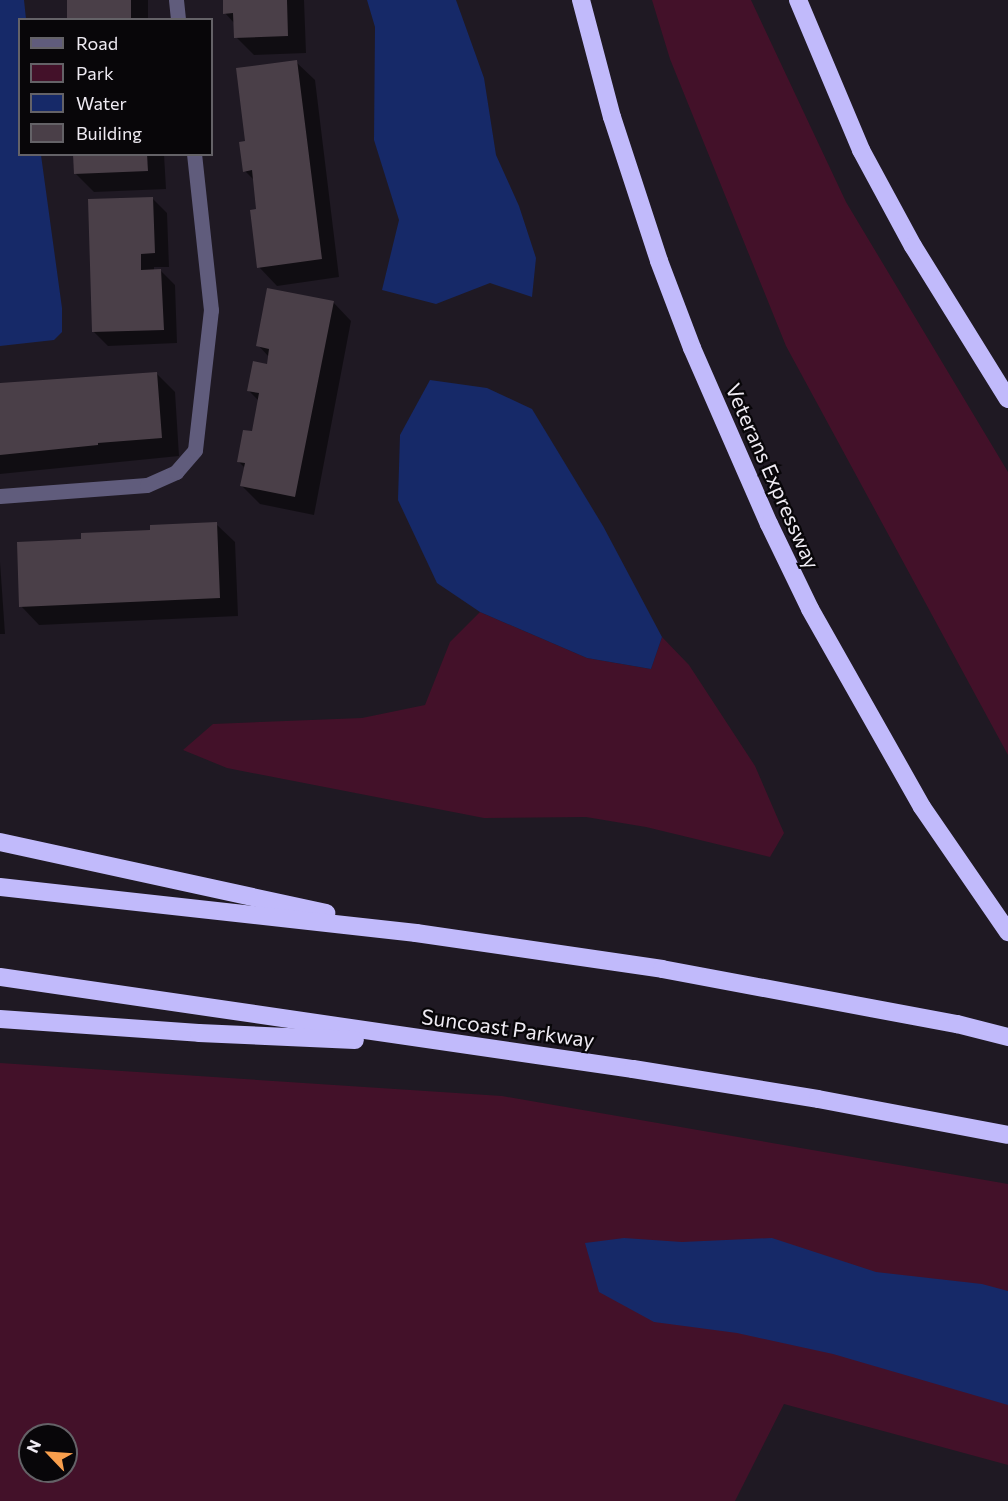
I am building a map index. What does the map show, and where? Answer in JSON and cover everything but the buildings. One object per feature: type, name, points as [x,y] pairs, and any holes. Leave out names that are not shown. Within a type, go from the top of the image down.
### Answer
[{"type":"highway","name":"Veterans Expressway","points":[[581,0],[612,117],[659,261],[692,348],[769,524],[810,609],[922,807],[1008,932]]},
{"type":"highway","points":[[798,0],[861,150],[913,246],[1008,399]]},
{"type":"highway","points":[[0,842],[416,933]]},
{"type":"highway","points":[[0,886],[416,933],[662,969],[957,1024],[1008,1037]]},
{"type":"highway","name":"Suncoast Parkway","points":[[0,977],[468,1044],[806,1097],[1008,1135]]},
{"type":"highway","points":[[0,1019],[199,1033],[468,1044]]},
{"type":"street","points":[[176,0],[178,18]]},
{"type":"street","points":[[0,496],[147,485],[176,472],[195,450],[211,310],[194,156]]},
{"type":"green space","points":[[652,0],[751,0],[846,202],[1008,472],[1008,755],[786,346],[670,59]]},
{"type":"green space","points":[[480,612],[587,658],[651,669],[662,637],[689,665],[755,766],[784,833],[770,857],[646,827],[586,817],[484,818],[227,768],[183,750],[213,724],[362,718],[425,705],[450,642]]},
{"type":"green space","points":[[0,1063],[502,1096],[1008,1184],[1008,1465],[784,1404],[735,1501],[0,1501]]},
{"type":"water","points":[[0,0],[24,0],[26,18],[18,18],[18,156],[41,156],[62,308],[62,332],[54,340],[0,346]]},
{"type":"water","points":[[367,0],[456,0],[484,78],[496,155],[519,206],[536,258],[532,297],[490,283],[436,304],[382,290],[399,220],[374,140],[375,27]]},
{"type":"water","points":[[430,380],[487,388],[532,409],[603,526],[662,637],[651,669],[587,658],[480,612],[437,583],[398,500],[400,435]]},
{"type":"water","points":[[624,1238],[682,1242],[772,1238],[876,1272],[982,1284],[1008,1291],[1008,1405],[833,1354],[737,1333],[654,1322],[599,1292],[585,1243]]}]
